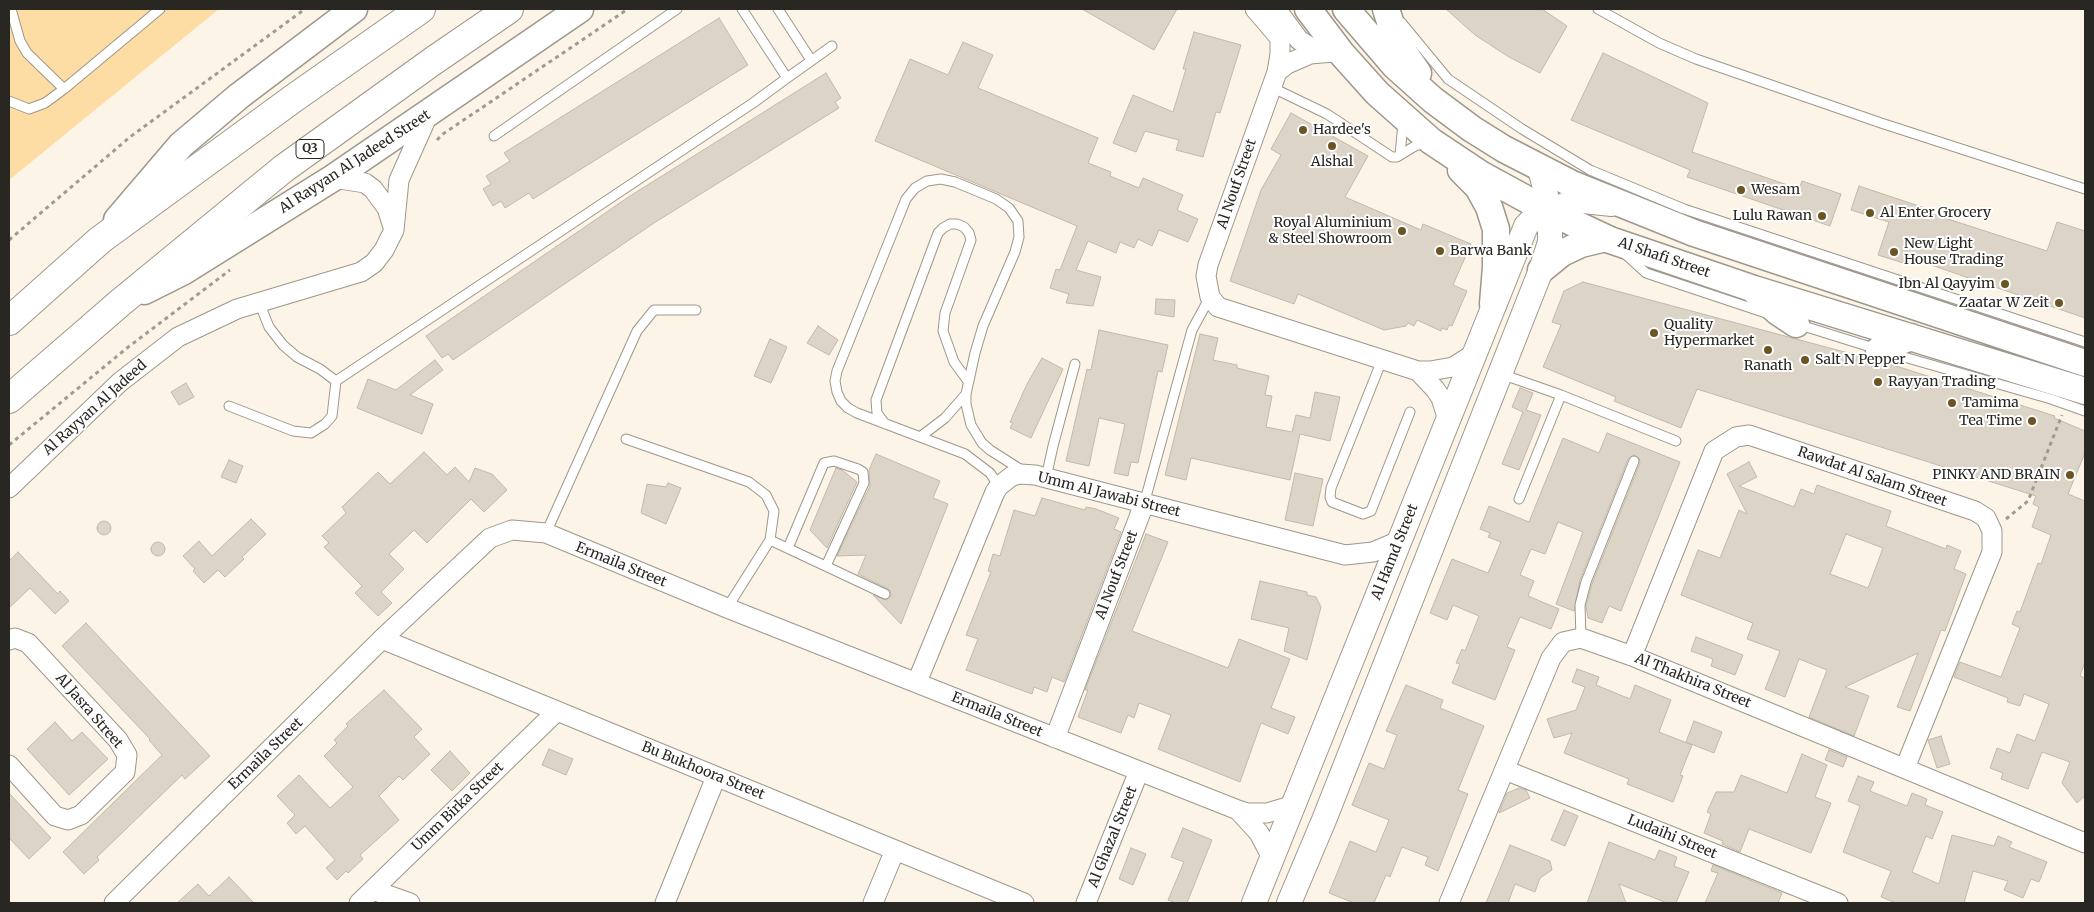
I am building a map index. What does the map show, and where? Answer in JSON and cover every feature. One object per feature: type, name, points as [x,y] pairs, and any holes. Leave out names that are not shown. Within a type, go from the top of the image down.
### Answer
[{"type":"highway","points":[[9,321],[100,240],[294,98],[421,9]]},
{"type":"highway","name":"Al Rayyan Al Jadeed Street","points":[[9,399],[121,302],[283,169],[509,9]]},
{"type":"main road","points":[[100,240],[181,146],[239,96],[354,9]]},
{"type":"main road","name":"Al Rayyan Al Jadeed Street","points":[[121,302],[184,271],[333,178],[428,115],[580,9]]},
{"type":"main road","name":"Al Shafi Street","points":[[1308,9],[1331,53],[1439,147],[1518,196],[1608,239],[1754,289],[2027,373],[2068,399]]},
{"type":"main road","points":[[1346,9],[1395,66],[1433,100],[1472,129],[1540,169],[1619,204],[1694,233],[2081,354]]},
{"type":"main road","points":[[1386,9],[1393,30],[1405,54],[1433,100]]},
{"type":"main road","points":[[1439,147],[1478,187],[1489,207],[1496,229],[1496,267],[1493,304]]},
{"type":"main road","points":[[1541,270],[1562,253],[1581,244],[1608,239]]},
{"type":"main road","points":[[1754,289],[1778,312],[1796,324]]},
{"type":"main road","points":[[1879,350],[1911,337]]},
{"type":"main road","points":[[2027,373],[2068,399]]},
{"type":"street","points":[[1255,9],[1280,38],[1302,57]]},
{"type":"street","points":[[1275,9],[1299,40],[1331,53]]},
{"type":"street","name":"Al Nouf Street","points":[[1210,297],[1206,276],[1208,265],[1274,79],[1280,54],[1280,38],[1275,9]]},
{"type":"street","points":[[1274,79],[1287,64],[1302,57],[1331,53]]},
{"type":"street","name":"Al Rayyan Al Jadeed","points":[[9,488],[120,382],[178,337],[237,309],[361,272],[374,263],[384,250],[394,230],[399,180],[428,115]]},
{"type":"street","points":[[1289,903],[1324,820],[1541,270],[1550,242],[1548,211],[1540,169]]},
{"type":"street","points":[[333,178],[365,183],[373,189],[387,208],[394,230]]},
{"type":"street","name":"Al Hamd Street","points":[[1254,903],[1296,802],[1493,304],[1526,226],[1534,218],[1569,203],[1619,204]]},
{"type":"street","points":[[1210,297],[1218,307],[1418,371],[1430,372],[1448,368],[1474,354]]},
{"type":"street","points":[[1418,371],[1441,398],[1448,420]]},
{"type":"street","name":"Rawdat Al Salam Street","points":[[1632,656],[1714,451],[1736,437],[1749,435],[1975,511],[1986,518],[1992,531]]},
{"type":"street","name":"Umm Al Jawabi Street","points":[[999,486],[1012,476],[1027,474],[1345,555],[1373,552],[1399,541]]},
{"type":"street","points":[[917,682],[999,486]]},
{"type":"street","name":"Al Nouf Street","points":[[1055,738],[1144,504]]},
{"type":"street","name":"Ermaila Street","points":[[114,903],[382,640],[490,538],[512,530],[546,534],[727,608],[1238,810],[1248,813],[1268,813],[1296,802]]},
{"type":"street","points":[[1905,768],[1992,552],[1992,531]]},
{"type":"street","name":"Al Jasra Street","points":[[9,640],[15,638],[28,643],[118,740],[127,755],[125,772],[81,815],[68,820],[55,816],[9,765]]},
{"type":"street","points":[[1449,903],[1551,658],[1563,642],[1581,638]]},
{"type":"street","name":"Al Thakhira Street","points":[[1581,638],[1632,656],[2085,843]]},
{"type":"street","name":"Bu Bukhoora Street","points":[[382,640],[1024,903]]},
{"type":"street","name":"Umm Birka Street","points":[[359,903],[557,711]]},
{"type":"street","name":"Ludaihi Street","points":[[1504,770],[1838,903]]},
{"type":"street","name":"Al Ghazal Street","points":[[1086,903],[1140,771]]},
{"type":"street","points":[[664,903],[716,776]]},
{"type":"street","name":"Ermaila Street","points":[[1238,810],[1253,824],[1259,833],[1269,852],[1271,862]]},
{"type":"street","points":[[873,903],[894,850]]},
{"type":"street","points":[[374,890],[410,903]]},
{"type":"lane","points":[[11,9],[20,41],[27,53],[64,89]]},
{"type":"lane","points":[[9,101],[29,109],[44,103],[64,89],[160,9]]},
{"type":"lane","points":[[494,136],[677,9]]},
{"type":"lane","points":[[742,9],[786,78]]},
{"type":"lane","points":[[778,9],[811,60]]},
{"type":"lane","points":[[1390,9],[1448,79],[1522,129],[1590,170],[1684,209],[2081,354]]},
{"type":"lane","points":[[1598,9],[1659,43],[1696,59],[1881,123],[2085,189]]},
{"type":"lane","points":[[229,406],[293,432],[311,433],[332,416],[336,381],[752,103],[832,46]]},
{"type":"lane","points":[[1274,79],[1392,157],[1400,155],[1415,146],[1439,147]]},
{"type":"lane","points":[[1400,155],[1403,135],[1402,116]]},
{"type":"lane","points":[[999,486],[990,473],[965,454],[857,413],[841,401],[836,392],[835,381],[837,371],[906,199],[915,188],[927,181],[941,179],[955,182],[996,199],[1009,208],[1018,221],[1020,237],[984,326],[966,394],[968,415],[982,443],[1027,474]]},
{"type":"lane","points":[[885,424],[877,414],[876,400],[938,233],[950,224],[964,227],[969,233],[971,240],[943,319],[943,332],[954,362],[968,381]]},
{"type":"lane","points":[[1608,239],[1646,273],[1879,350],[2068,399],[2085,412]]},
{"type":"lane","name":"Al Nouf Street","points":[[1144,504],[1192,330],[1210,297]]},
{"type":"lane","points":[[259,302],[269,327],[283,345],[297,357],[320,369],[336,381]]},
{"type":"lane","points":[[546,534],[637,331],[654,310],[696,310]]},
{"type":"lane","points":[[1382,360],[1331,488],[1330,497],[1332,502],[1363,514],[1371,511],[1410,412]]},
{"type":"lane","points":[[1046,478],[1052,446],[1074,364]]},
{"type":"lane","points":[[1500,373],[1676,441]]},
{"type":"lane","points":[[920,437],[945,418],[966,394]]},
{"type":"lane","points":[[1519,499],[1561,395]]},
{"type":"lane","points":[[626,439],[749,482],[766,495],[774,511],[770,540],[727,608]]},
{"type":"lane","points":[[788,548],[824,463],[834,461],[858,469],[863,472],[864,483],[826,566]]},
{"type":"lane","points":[[1581,638],[1580,605],[1586,582],[1634,461]]},
{"type":"lane","points":[[770,540],[885,594]]},
{"type":"path","points":[[9,240],[130,138],[305,9]]},
{"type":"path","points":[[432,145],[443,134],[628,9]]},
{"type":"path","points":[[9,445],[127,348],[233,268]]},
{"type":"path","points":[[1992,531],[2028,501],[2068,399]]},
{"type":"shaded area","points":[[9,9],[219,9],[9,180]]},
{"type":"building","points":[[1082,9],[1177,9],[1154,50]]},
{"type":"building","points":[[1446,9],[1542,9],[1567,26],[1540,73],[1509,57],[1475,35]]},
{"type":"building","points":[[719,18],[748,65],[533,199],[529,193],[505,208],[501,201],[493,206],[483,189],[491,184],[486,176],[510,161],[504,153]]},
{"type":"building","points":[[1194,32],[1241,45],[1220,113],[1216,112],[1203,157],[1176,150],[1179,140],[1145,131],[1136,152],[1113,143],[1133,95],[1173,112],[1186,69],[1183,69]]},
{"type":"building","points":[[963,42],[993,55],[978,88],[1098,138],[1088,163],[1111,172],[1110,176],[1139,188],[1143,178],[1183,195],[1177,210],[1198,219],[1188,242],[1159,230],[1152,246],[1138,239],[1134,248],[1120,242],[1116,253],[1088,241],[1076,270],[1101,277],[1093,306],[1066,303],[1069,294],[1050,288],[1056,269],[1060,270],[1077,226],[875,141],[910,59],[948,75]]},
{"type":"building","points":[[1603,53],[1708,103],[1692,152],[1799,189],[1802,181],[1841,194],[1830,226],[1687,177],[1690,170],[1571,120]]},
{"type":"building","points":[[826,73],[841,98],[835,102],[839,108],[654,223],[453,360],[448,354],[442,358],[426,336],[630,196]]},
{"type":"building","points":[[1291,113],[1368,156],[1345,197],[1421,230],[1423,224],[1471,244],[1453,285],[1467,291],[1452,326],[1449,325],[1447,330],[1442,328],[1441,331],[1417,320],[1414,326],[1408,323],[1406,326],[1384,330],[1298,294],[1294,304],[1230,281],[1261,190],[1281,155],[1271,149]]},
{"type":"building","points":[[1859,186],[1922,207],[1920,210],[2047,251],[2057,222],[2085,231],[2085,318],[1905,256],[1903,263],[1878,255],[1889,222],[1851,210]]},
{"type":"building","points":[[1583,282],[1867,358],[1876,365],[1886,363],[2055,416],[2054,418],[2085,431],[2085,453],[2068,494],[2085,501],[2085,662],[2080,676],[2085,678],[2085,796],[2077,803],[2062,783],[2070,762],[2042,752],[2028,789],[2001,779],[2003,773],[1990,768],[1997,748],[2010,753],[2017,734],[2035,741],[2049,704],[2024,694],[2020,706],[2007,702],[2008,698],[1954,677],[1960,662],[2001,677],[2020,628],[2012,624],[2017,611],[2020,612],[2038,563],[2041,564],[2051,535],[2032,527],[2039,507],[2033,504],[2036,496],[1697,389],[1681,428],[1614,401],[1616,397],[1543,367],[1561,325],[1552,322],[1564,291]]},
{"type":"building","points":[[1156,299],[1175,300],[1174,317],[1155,314]]},
{"type":"building","points":[[818,326],[838,340],[829,355],[807,343]]},
{"type":"building","points":[[1099,330],[1168,345],[1162,372],[1158,371],[1138,463],[1131,462],[1128,476],[1114,473],[1125,424],[1099,418],[1089,466],[1066,461],[1087,369],[1091,370]]},
{"type":"building","points":[[1200,334],[1218,338],[1213,360],[1237,365],[1237,368],[1269,376],[1265,395],[1272,396],[1266,427],[1292,432],[1296,415],[1310,418],[1315,392],[1340,397],[1330,441],[1300,434],[1290,480],[1191,458],[1186,480],[1165,475]]},
{"type":"building","points":[[770,339],[787,347],[771,383],[754,376]]},
{"type":"building","points":[[1042,358],[1063,369],[1031,438],[1010,428],[1013,423],[1010,422],[1027,384]]},
{"type":"building","points":[[435,360],[443,370],[410,395],[433,404],[422,434],[357,408],[368,379],[396,390]]},
{"type":"building","points":[[186,383],[194,397],[179,405],[171,392]]},
{"type":"building","points":[[1520,388],[1533,393],[1526,410],[1541,415],[1519,470],[1502,464],[1523,412],[1512,407]]},
{"type":"building","points":[[1607,433],[1680,462],[1621,611],[1609,606],[1602,623],[1588,618],[1586,606],[1592,584],[1640,463],[1639,458],[1634,455],[1628,459],[1580,580],[1574,611],[1556,604],[1583,532],[1558,522],[1545,554],[1531,549],[1520,575],[1534,581],[1528,596],[1559,609],[1551,629],[1520,617],[1507,647],[1515,650],[1495,700],[1452,683],[1460,664],[1456,663],[1462,649],[1465,651],[1479,616],[1453,605],[1447,620],[1430,613],[1452,559],[1488,573],[1501,542],[1488,537],[1490,533],[1480,529],[1489,506],[1529,522],[1563,438],[1599,453]]},
{"type":"building","points":[[424,452],[447,475],[455,467],[469,482],[475,468],[492,474],[507,490],[484,512],[471,499],[427,543],[414,530],[389,554],[404,569],[381,592],[392,603],[378,616],[355,593],[362,586],[324,547],[329,543],[322,536],[346,513],[342,507],[378,472],[390,484]]},
{"type":"building","points":[[876,454],[940,481],[933,498],[948,504],[901,624],[873,595],[886,600],[891,596],[890,590],[858,574],[866,555],[837,556],[870,486],[869,470]]},
{"type":"building","points":[[229,460],[243,466],[236,483],[221,477]]},
{"type":"building","points":[[1749,462],[1757,477],[1739,486],[1794,507],[1801,489],[1814,494],[1817,485],[1891,511],[1886,526],[1946,549],[1947,545],[1961,551],[1954,569],[1966,574],[1945,631],[1941,630],[1910,711],[1897,707],[1918,653],[1845,687],[1869,696],[1854,736],[1809,717],[1827,670],[1799,659],[1785,697],[1765,689],[1780,651],[1747,639],[1753,623],[1681,595],[1698,550],[1720,558],[1739,510],[1747,514],[1727,474]],"holes":[[[1846,534],[1883,548],[1868,588],[1830,574]]]},
{"type":"building","points":[[836,468],[842,470],[857,482],[827,548],[810,530]]},
{"type":"building","points":[[1295,473],[1323,479],[1313,526],[1285,520]]},
{"type":"building","points":[[668,483],[681,488],[666,524],[641,513],[647,484],[666,487]]},
{"type":"building","points":[[1042,498],[1085,510],[1086,507],[1096,509],[1119,518],[1114,529],[1121,532],[1064,682],[1052,677],[1047,692],[1034,687],[1032,694],[966,670],[978,639],[966,635],[991,572],[988,571],[993,554],[1000,556],[1014,510],[1035,516]]},
{"type":"building","points":[[251,519],[266,534],[225,577],[218,570],[204,583],[183,556],[199,541],[212,556]]},
{"type":"building","points":[[101,521],[107,521],[111,528],[107,535],[101,535],[97,531],[97,525]]},
{"type":"building","points":[[1146,534],[1168,542],[1132,631],[1228,668],[1239,639],[1290,659],[1271,708],[1295,717],[1288,734],[1261,723],[1240,782],[1158,749],[1171,715],[1139,703],[1134,718],[1128,715],[1121,733],[1078,717],[1088,690],[1085,690]]},
{"type":"building","points":[[155,542],[161,542],[165,549],[161,556],[155,556],[151,552],[151,546]]},
{"type":"building","points":[[18,552],[58,594],[60,591],[69,601],[55,614],[30,588],[9,608],[9,561]]},
{"type":"building","points":[[1260,581],[1307,592],[1307,595],[1316,597],[1321,607],[1307,660],[1284,651],[1289,628],[1251,619]]},
{"type":"building","points":[[86,623],[210,756],[185,779],[182,775],[97,857],[99,860],[84,874],[63,852],[162,755],[150,739],[62,646]]},
{"type":"building","points":[[1696,637],[1743,655],[1735,675],[1711,666],[1713,659],[1691,651]]},
{"type":"building","points":[[1577,669],[1599,677],[1596,685],[1630,699],[1635,685],[1671,700],[1659,732],[1692,745],[1680,775],[1683,776],[1673,802],[1627,784],[1629,779],[1564,753],[1572,733],[1554,738],[1547,719],[1576,710],[1585,687],[1572,682]]},
{"type":"building","points":[[1406,685],[1443,700],[1440,708],[1484,726],[1458,790],[1468,794],[1438,871],[1425,865],[1428,857],[1402,847],[1390,877],[1386,875],[1374,903],[1354,903],[1329,893],[1350,841],[1376,852],[1389,820],[1352,805],[1369,763],[1384,769],[1397,735],[1386,731]]},
{"type":"building","points":[[384,690],[422,729],[414,737],[430,754],[403,780],[399,776],[379,796],[399,820],[360,855],[363,859],[337,880],[326,868],[335,860],[305,826],[296,834],[287,823],[295,815],[277,796],[299,775],[330,808],[353,787],[324,756],[337,743],[334,740],[348,726],[346,724]]},
{"type":"building","points":[[1694,721],[1722,732],[1714,753],[1686,742]]},
{"type":"building","points":[[55,722],[72,741],[82,732],[108,759],[69,795],[27,749]]},
{"type":"building","points":[[1941,736],[1950,764],[1937,768],[1928,740]]},
{"type":"building","points":[[549,749],[573,759],[566,775],[542,765]]},
{"type":"building","points":[[1829,750],[1847,757],[1843,767],[1825,760]]},
{"type":"building","points":[[450,751],[470,773],[452,791],[431,770]]},
{"type":"building","points":[[1802,754],[1827,765],[1815,797],[1831,803],[1811,853],[1749,829],[1740,852],[1722,844],[1723,841],[1704,833],[1711,814],[1707,812],[1716,792],[1734,792],[1741,775],[1787,793]]},
{"type":"building","points":[[1858,776],[1874,782],[1870,791],[1907,806],[1912,793],[1927,799],[1925,805],[1943,812],[1932,839],[1926,836],[1912,872],[1939,884],[1952,835],[1994,846],[1998,836],[2012,842],[2009,847],[2047,862],[2039,882],[2031,879],[2023,898],[2004,890],[2008,881],[1973,871],[1964,903],[1896,903],[1881,897],[1891,871],[1843,852],[1860,806],[1848,801]]},
{"type":"building","points":[[1519,788],[1526,790],[1530,798],[1499,813],[1507,793]]},
{"type":"building","points":[[9,793],[51,838],[29,859],[9,838]]},
{"type":"building","points":[[1564,810],[1578,816],[1565,846],[1551,840]]},
{"type":"building","points":[[1183,828],[1212,840],[1187,903],[1176,903],[1168,900],[1184,862],[1171,857]]},
{"type":"building","points":[[1609,842],[1655,860],[1659,850],[1677,857],[1674,866],[1689,872],[1676,903],[1667,903],[1619,884],[1626,903],[1587,903]]},
{"type":"building","points":[[1510,845],[1550,861],[1552,870],[1540,878],[1535,892],[1515,884],[1508,903],[1486,903]]},
{"type":"building","points":[[1131,848],[1146,854],[1133,885],[1119,879]]},
{"type":"building","points":[[1713,865],[1782,893],[1778,903],[1705,903],[1718,873],[1711,871]]},
{"type":"building","points":[[229,877],[254,903],[177,903],[198,884],[209,896]]},
{"type":"place","name":"Hardee's","points":[[1303,130]]},
{"type":"place","name":"Alshal","points":[[1332,146]]},
{"type":"place","name":"Wesam","points":[[1741,190]]},
{"type":"place","name":"Al Enter Grocery","points":[[1870,213]]},
{"type":"place","name":"Lulu Rawan","points":[[1822,216]]},
{"type":"place","name":"Royal Aluminium & Steel Showroom","points":[[1402,231]]},
{"type":"place","name":"Barwa Bank","points":[[1440,251]]},
{"type":"place","name":"New Light House Trading","points":[[1894,252]]},
{"type":"place","name":"Ibn Al Qayyim","points":[[2005,284]]},
{"type":"place","name":"Zaatar W Zeit","points":[[2059,303]]},
{"type":"place","name":"Quality Hypermarket","points":[[1654,333]]},
{"type":"place","name":"Ranath","points":[[1768,350]]},
{"type":"place","name":"Salt N Pepper","points":[[1805,360]]},
{"type":"place","name":"Rayyan Trading","points":[[1878,382]]},
{"type":"place","name":"Tamima","points":[[1952,403]]},
{"type":"place","name":"Tea Time","points":[[2032,421]]},
{"type":"place","name":"PINKY AND BRAIN","points":[[2070,475]]}]
